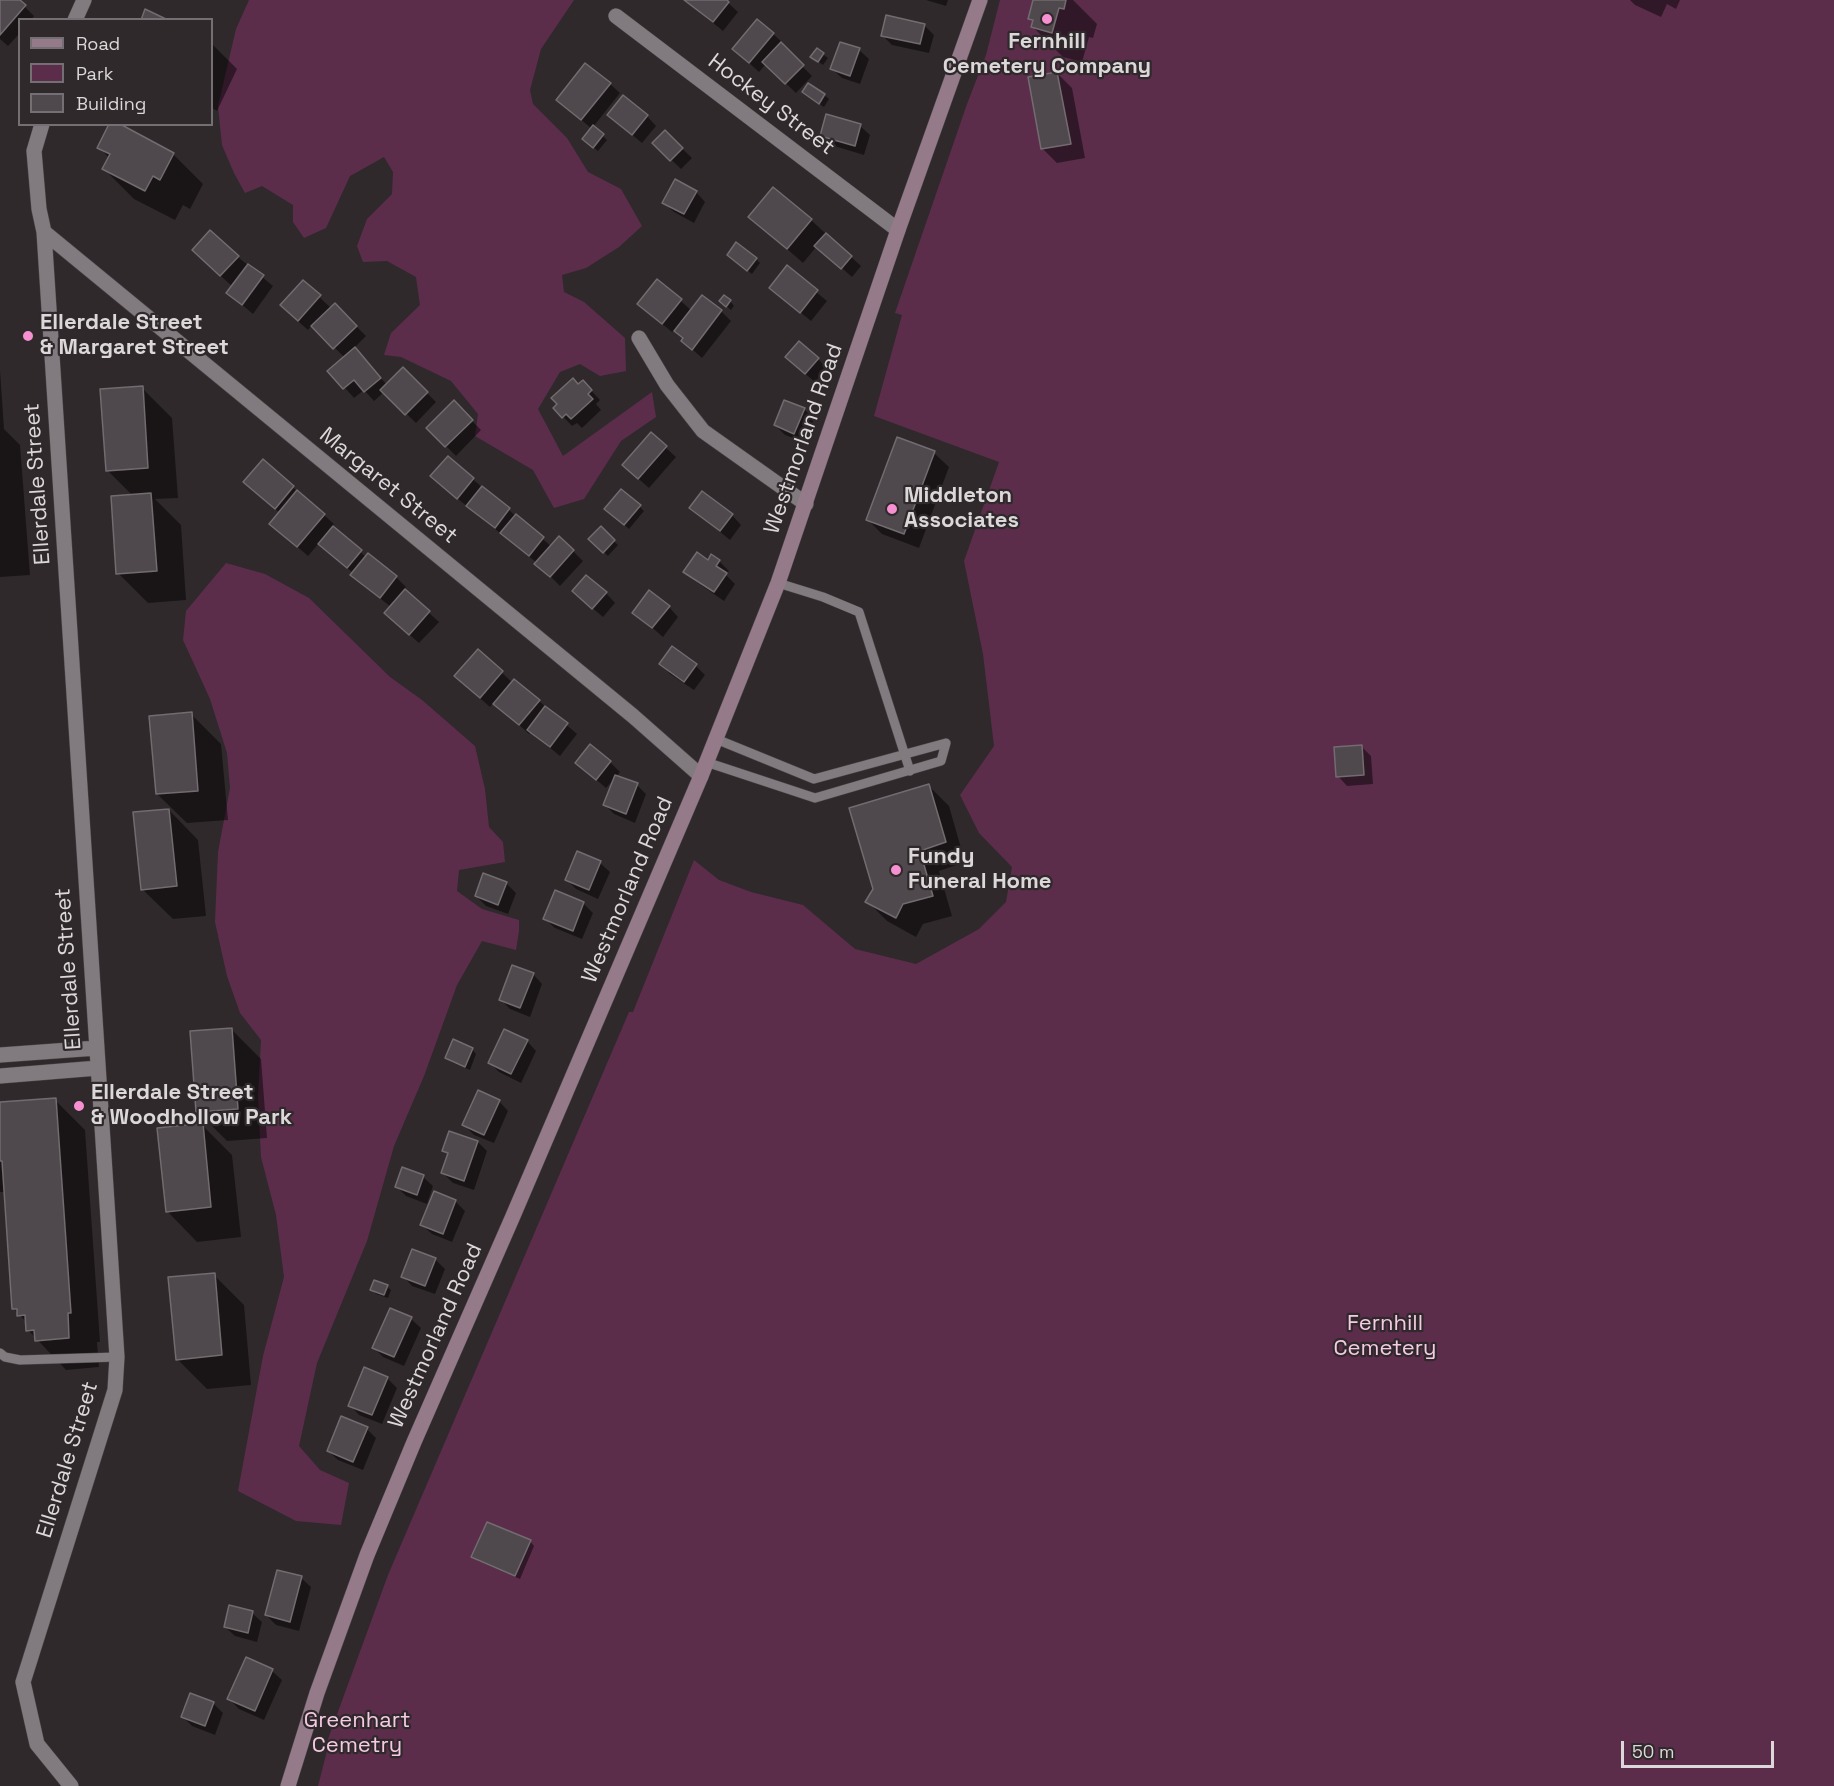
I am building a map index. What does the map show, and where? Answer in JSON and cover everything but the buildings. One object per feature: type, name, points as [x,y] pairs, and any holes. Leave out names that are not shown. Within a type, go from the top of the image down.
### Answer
[{"type":"street","points":[[76,18],[84,0]]},
{"type":"street","name":"Westmorland Road","points":[[288,1786],[317,1693],[368,1555],[414,1442],[704,769],[778,583],[898,230],[980,0]]},
{"type":"street","name":"Hockey Street","points":[[616,16],[898,230]]},
{"type":"street","name":"Ellerdale Street","points":[[41,126],[34,151],[39,209],[45,232],[117,1357],[115,1390],[23,1682],[38,1744],[71,1786]]},
{"type":"street","name":"Margaret Street","points":[[45,232],[633,716],[704,769]]},
{"type":"street","points":[[639,338],[667,385],[703,431],[806,504]]},
{"type":"street","points":[[0,1055],[97,1048]]},
{"type":"street","points":[[0,1076],[98,1068]]},
{"type":"lane","points":[[778,583],[823,597],[859,612],[910,771]]},
{"type":"lane","points":[[704,769],[815,798],[941,761],[946,743],[814,779],[716,739]]},
{"type":"lane","points":[[0,1353],[5,1357],[20,1360],[117,1357]]},
{"type":"green space","points":[[249,0],[574,0],[541,49],[530,90],[533,104],[567,138],[588,172],[621,189],[642,226],[619,247],[586,268],[562,275],[564,292],[584,302],[625,338],[626,371],[600,376],[580,364],[560,372],[538,409],[563,456],[652,392],[656,417],[621,441],[584,499],[554,508],[533,470],[475,436],[478,414],[451,381],[401,357],[384,355],[391,333],[420,305],[416,277],[387,261],[363,262],[357,246],[367,219],[392,194],[393,172],[384,157],[350,176],[326,228],[304,238],[293,222],[293,205],[262,186],[245,193],[222,145],[218,106],[236,29]]},
{"type":"green space","name":"Fernhill Cemetery","points":[[1000,0],[1834,0],[1834,1786],[318,1786],[327,1751],[324,1750],[388,1575],[629,1012],[633,1012],[694,860],[719,880],[751,892],[803,905],[855,949],[916,964],[979,929],[1006,902],[1012,867],[979,833],[960,795],[994,746],[983,654],[964,561],[999,462],[874,416],[902,315],[895,313],[986,55]]},
{"type":"green space","points":[[226,563],[265,574],[309,598],[390,677],[422,700],[475,746],[485,789],[489,827],[503,842],[505,862],[459,870],[457,891],[482,909],[519,920],[516,950],[482,941],[457,985],[424,1076],[394,1146],[367,1241],[317,1363],[299,1446],[320,1470],[349,1483],[341,1525],[296,1521],[238,1491],[263,1356],[284,1277],[276,1215],[261,1157],[258,1096],[261,1040],[240,1013],[227,976],[215,922],[218,852],[230,788],[227,753],[210,699],[183,640],[186,611]]},
{"type":"place","name":"Fernhill Cemetery Company","points":[[1047,19]]},
{"type":"place","name":"Ellerdale Street & Margaret Street","points":[[28,336]]},
{"type":"place","name":"Middleton Associates","points":[[892,509]]},
{"type":"place","name":"Fundy Funeral Home","points":[[896,870]]},
{"type":"place","name":"Ellerdale Street & Woodhollow Park","points":[[79,1106]]},
{"type":"park label","name":"Greenhart Cemetry","points":[[357,1734]]}]
